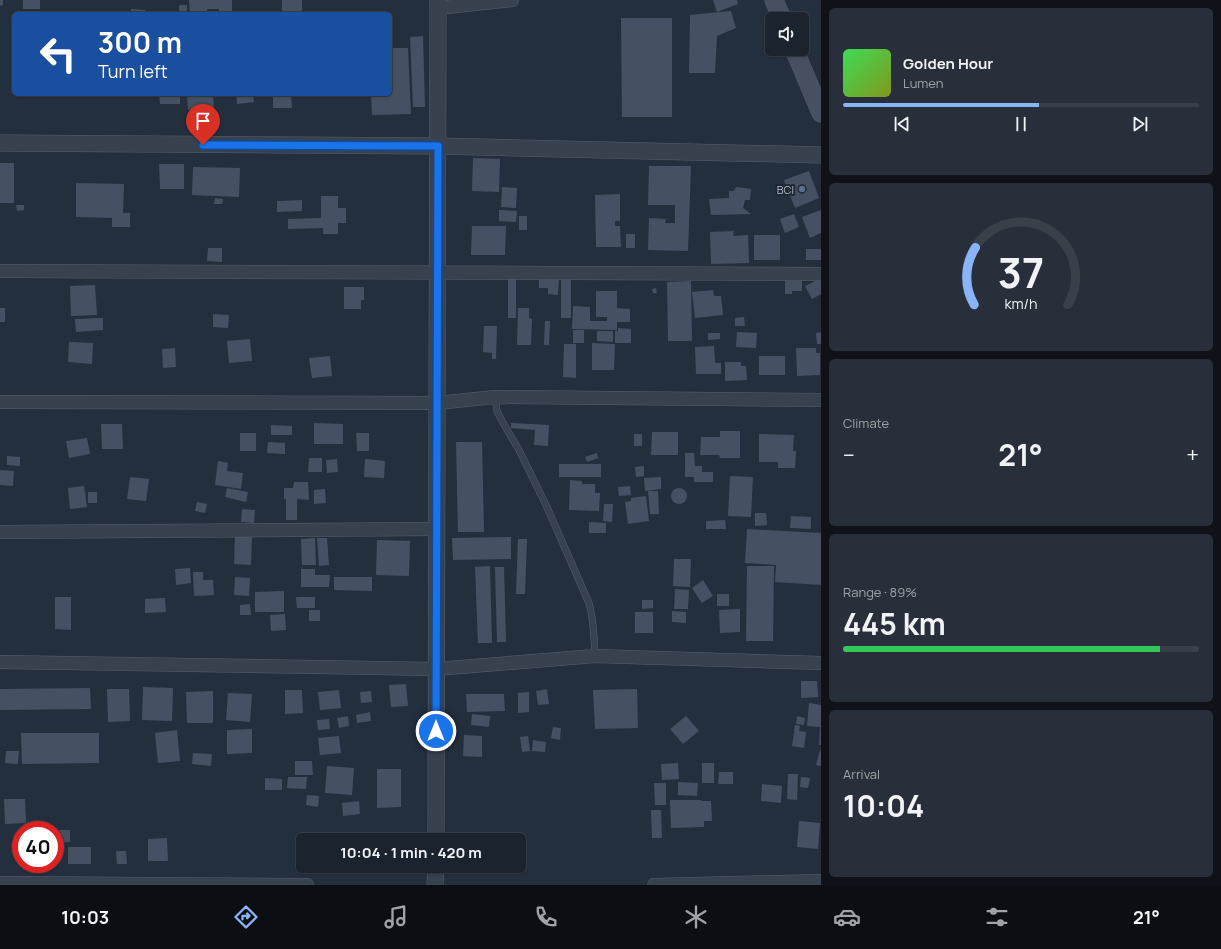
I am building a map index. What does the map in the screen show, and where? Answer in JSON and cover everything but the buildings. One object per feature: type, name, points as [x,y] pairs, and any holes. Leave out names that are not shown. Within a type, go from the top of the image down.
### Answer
[{"type":"main road","points":[[774,0],[779,12]]},
{"type":"main road","points":[[797,56],[821,113]]},
{"type":"street","points":[[436,833],[438,4],[512,0]]},
{"type":"street","points":[[0,143],[438,146],[821,155]]},
{"type":"street","points":[[0,272],[821,274]]},
{"type":"street","points":[[0,402],[437,403],[495,397],[821,400]]},
{"type":"street","points":[[0,532],[436,529]]},
{"type":"street","points":[[0,662],[436,669],[595,656],[821,663]]},
{"type":"street","points":[[436,873],[436,885]]},
{"type":"street","points":[[654,885],[821,881]]},
{"type":"street","points":[[0,883],[307,885]]},
{"type":"lane","points":[[495,397],[497,411],[519,450],[546,505],[589,603],[594,626],[595,656]]},
{"type":"place","name":"BCI","points":[[802,189]]},
{"type":"route","points":[[203,145],[438,146],[436,731]]}]
